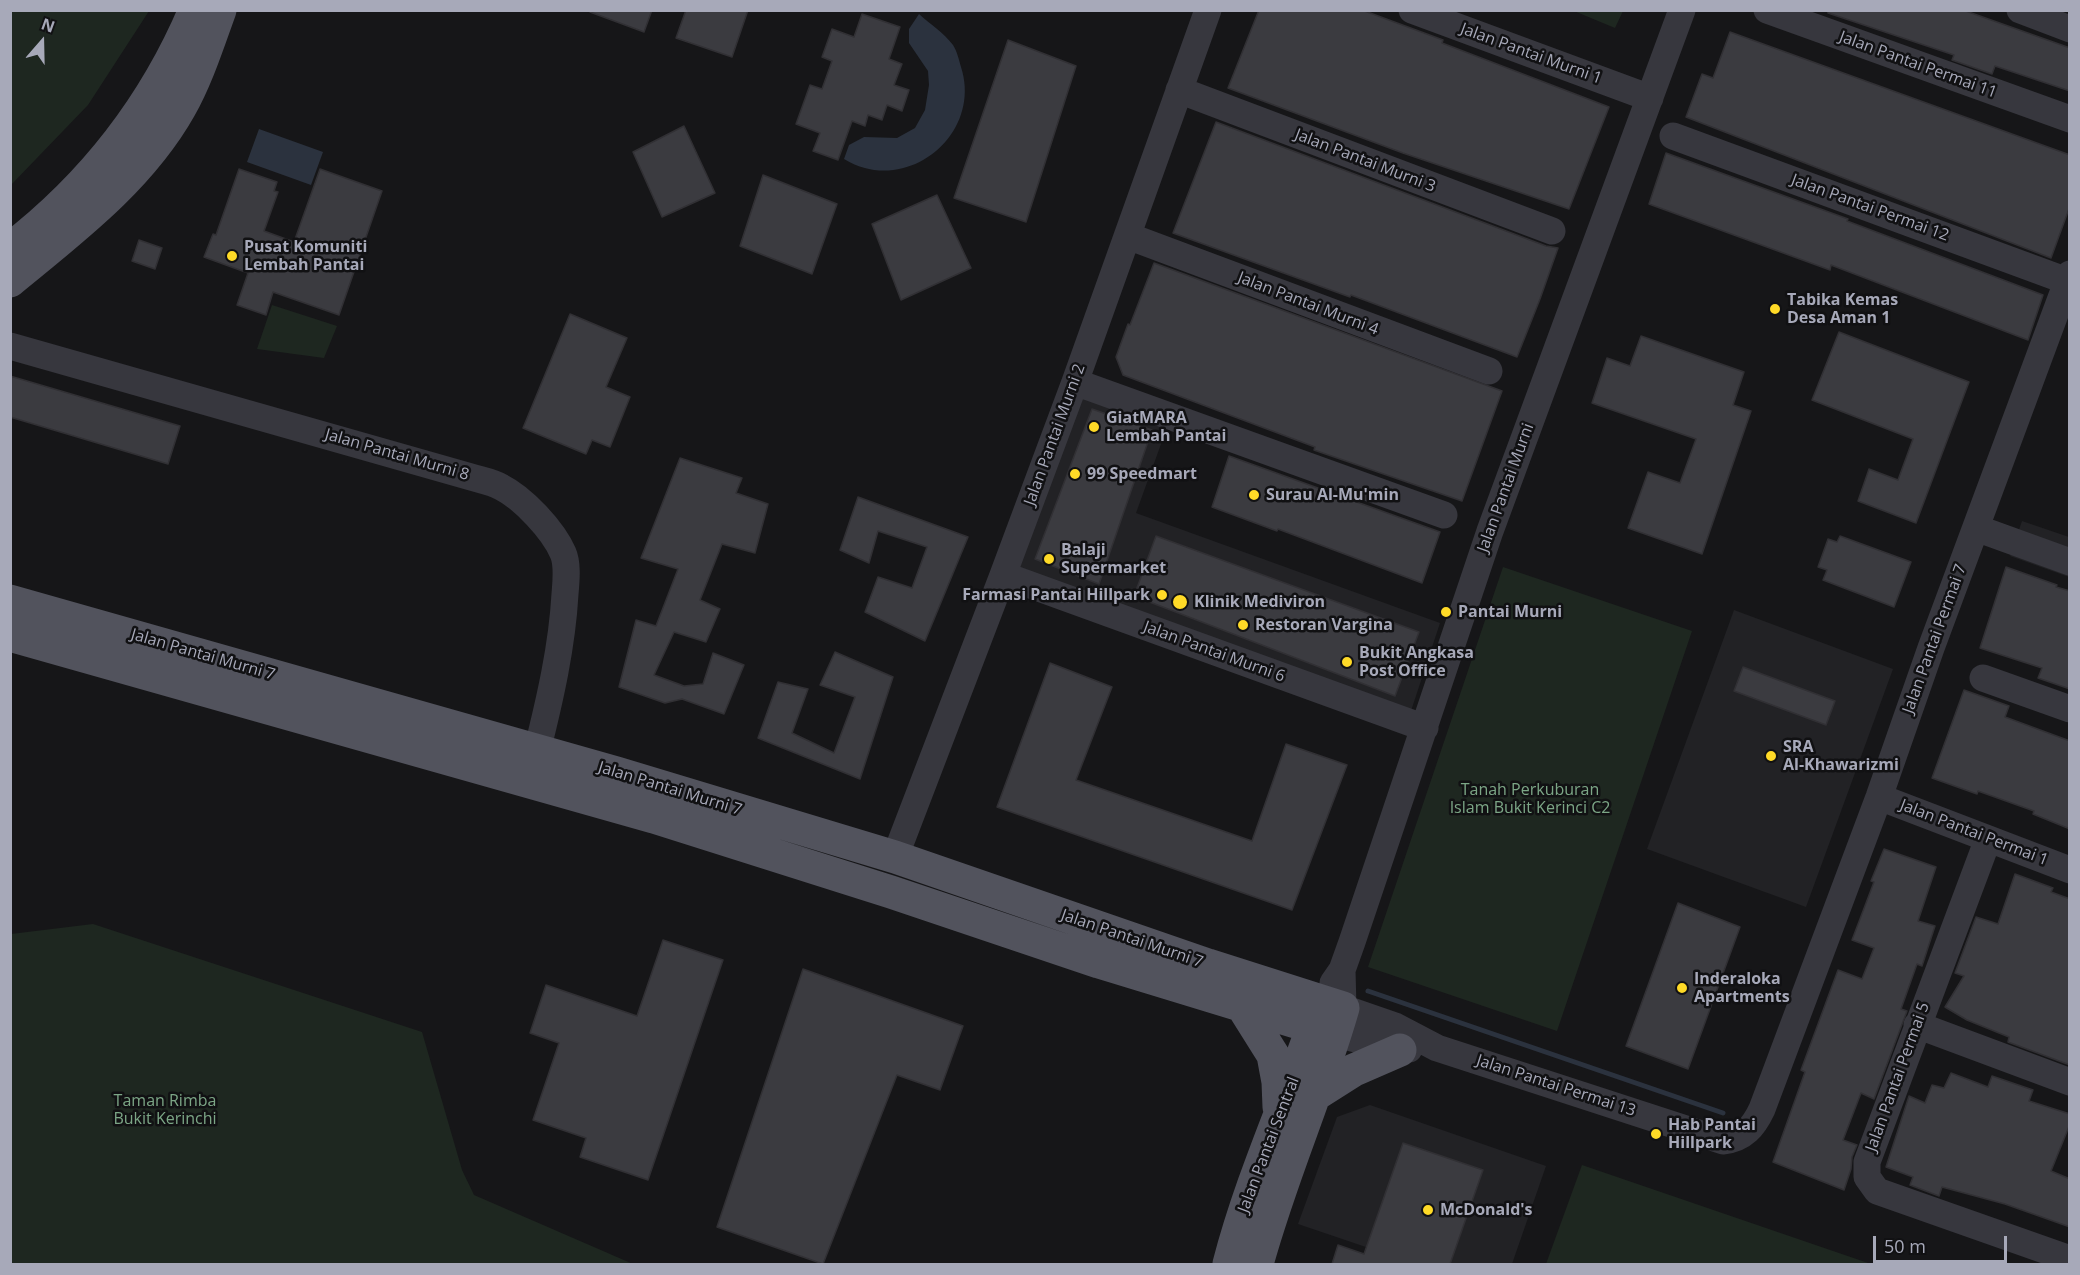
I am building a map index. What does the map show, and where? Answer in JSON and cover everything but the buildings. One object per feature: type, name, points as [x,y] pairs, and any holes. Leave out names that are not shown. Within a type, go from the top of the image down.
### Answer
[{"type":"main road","points":[[10,249],[49,218],[106,158],[126,133],[173,58],[195,10]]},
{"type":"main road","points":[[10,281],[114,192],[161,136],[180,108],[195,77],[220,10]]},
{"type":"main road","name":"Jalan Pantai Murni 7","points":[[10,601],[537,751],[895,857],[1197,961],[1328,1017]]},
{"type":"main road","name":"Jalan Pantai Murni 7","points":[[10,635],[654,817],[881,889],[1099,962],[1241,1004],[1328,1017]]},
{"type":"main road","points":[[1241,1004],[1273,1055],[1280,1114]]},
{"type":"main road","name":"Jalan Pantai Sentral","points":[[1257,1264],[1272,1210],[1313,1096],[1328,1017]]},
{"type":"main road","name":"Jalan Pantai Sentral","points":[[1229,1264],[1241,1219],[1280,1114],[1328,1017]]},
{"type":"main road","points":[[1313,1096],[1354,1070],[1400,1050]]},
{"type":"street","name":"Jalan Pantai Murni 2","points":[[895,857],[1075,382],[1208,10]]},
{"type":"street","name":"Jalan Pantai Murni 1","points":[[1412,10],[1650,98]]},
{"type":"street","name":"Jalan Pantai Murni","points":[[1328,1017],[1490,531],[1682,10]]},
{"type":"street","name":"Jalan Pantai Permai 11","points":[[1767,10],[2070,119]]},
{"type":"street","points":[[2020,10],[2070,29]]},
{"type":"street","name":"Jalan Pantai Murni 3","points":[[1179,90],[1552,231]]},
{"type":"street","name":"Jalan Pantai Permai 12","points":[[1673,136],[2068,277]]},
{"type":"street","name":"Jalan Pantai Murni 4","points":[[1128,236],[1489,371]]},
{"type":"street","name":"Jalan Pantai Permai 7","points":[[1675,1125],[1723,1141],[1734,1140],[1743,1135],[1756,1120],[1879,798],[1931,648],[2068,277]]},
{"type":"street","name":"Jalan Pantai Murni 8","points":[[10,346],[501,486],[523,502],[546,526],[564,554],[566,580],[563,626],[549,705],[537,751]]},
{"type":"street","points":[[1075,382],[1444,515]]},
{"type":"street","points":[[1976,528],[2070,562]]},
{"type":"street","name":"Jalan Pantai Murni 6","points":[[1003,576],[1425,728]]},
{"type":"street","points":[[1983,678],[2070,709]]},
{"type":"street","name":"Jalan Pantai Permai 1","points":[[1879,798],[2070,870]]},
{"type":"street","name":"Jalan Pantai Permai 5","points":[[1988,839],[1867,1162],[1866,1177],[1878,1191],[2070,1259]]},
{"type":"street","name":"Jalan Pantai Permai 13","points":[[1328,1017],[1395,1026],[1437,1048],[1675,1125]]},
{"type":"street","name":"Jalan Pantai Permai 13","points":[[1328,1017],[1400,1050],[1437,1048]]},
{"type":"street","points":[[1917,1025],[2070,1082]]},
{"type":"shaded area","points":[[1080,391],[1169,422],[1136,513],[1440,623],[1410,714],[1013,571]]},
{"type":"shaded area","points":[[2022,521],[2069,537],[2069,577],[2010,556]]},
{"type":"shaded area","name":"SRA Al-Khawarizmi","points":[[1734,610],[1893,669],[1806,907],[1647,849]]},
{"type":"shaded area","points":[[1370,1105],[1546,1166],[1512,1264],[1413,1264],[1298,1224],[1337,1117]]},
{"type":"green space","points":[[11,10],[149,11],[88,105],[11,185]]},
{"type":"green space","points":[[1574,11],[1623,11],[1615,28]]},
{"type":"green space","points":[[272,305],[337,326],[324,358],[257,349]]},
{"type":"green space","name":"Tanah Perkuburan Islam Bukit Kerinci C2","points":[[1503,567],[1692,631],[1557,1031],[1368,967]]},
{"type":"green space","name":"Taman Rimba Bukit Kerinchi","points":[[93,924],[422,1032],[462,1170],[474,1195],[633,1264],[11,1264],[11,934]]},
{"type":"green space","points":[[1582,1165],[1871,1264],[1546,1264]]},
{"type":"water","points":[[919,14],[945,36],[956,50],[965,92],[961,115],[950,136],[934,153],[914,165],[892,170],[868,169],[844,159],[849,145],[864,137],[897,138],[915,128],[925,110],[929,85],[928,71],[909,43],[909,29]]},
{"type":"water","points":[[259,129],[323,152],[311,185],[247,162]]},
{"type":"waterway","points":[[1368,991],[1723,1113]]},
{"type":"place","name":"Pusat Komuniti Lembah Pantai","points":[[232,256]]},
{"type":"place","name":"Tabika Kemas Desa Aman 1","points":[[1775,309]]},
{"type":"place","name":"GiatMARA Lembah Pantai","points":[[1094,427]]},
{"type":"place","name":"99 Speedmart","points":[[1075,474]]},
{"type":"place","name":"Surau Al-Mu'min","points":[[1254,495]]},
{"type":"place","name":"Balaji Supermarket","points":[[1049,559]]},
{"type":"place","name":"Farmasi Pantai Hillpark","points":[[1162,595]]},
{"type":"place","name":"Klinik Mediviron","points":[[1180,602]]},
{"type":"place","name":"Pantai Murni","points":[[1446,612]]},
{"type":"place","name":"Restoran Vargina","points":[[1243,625]]},
{"type":"place","name":"Bukit Angkasa Post Office","points":[[1347,662]]},
{"type":"place","name":"SRA Al-Khawarizmi","points":[[1771,756]]},
{"type":"place","name":"Inderaloka Apartments","points":[[1682,988]]},
{"type":"place","name":"Hab Pantai Hillpark","points":[[1656,1134]]},
{"type":"place","name":"McDonald's","points":[[1428,1210]]}]
